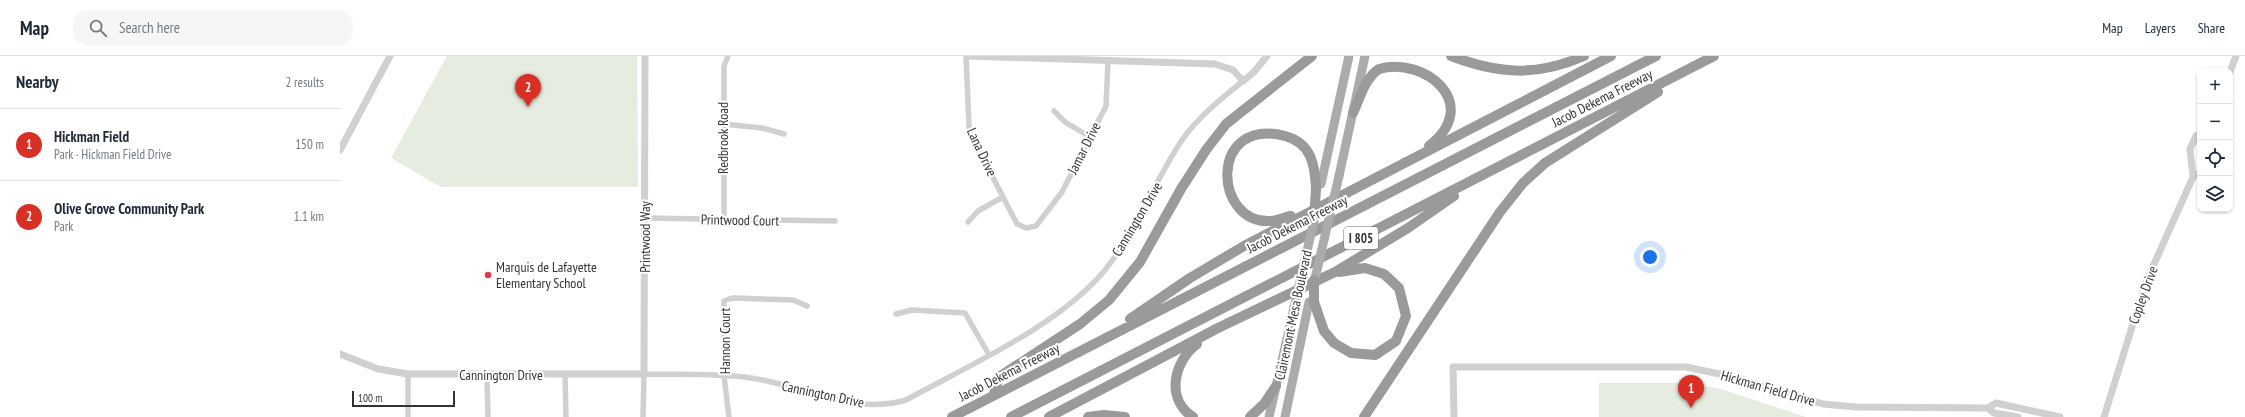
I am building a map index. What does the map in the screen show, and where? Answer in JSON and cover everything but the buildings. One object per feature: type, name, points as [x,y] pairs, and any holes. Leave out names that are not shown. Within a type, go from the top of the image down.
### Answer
[{"type":"highway","points":[[994,394],[999,377],[1080,324],[1109,300],[1140,262],[1181,189],[1206,150],[1226,124],[1312,56]]},
{"type":"highway","points":[[1451,56],[1472,64],[1500,70],[1532,71],[1561,66],[1584,56]]},
{"type":"highway","points":[[1094,344],[1190,278],[1312,214],[1400,165],[1611,56]]},
{"type":"highway","name":"Jacob Dekema Freeway","points":[[952,417],[994,394],[1656,56]]},
{"type":"highway","points":[[1364,417],[1500,212],[1523,183],[1545,164],[1712,57]]},
{"type":"highway","name":"Jacob Dekema Freeway","points":[[1011,417],[1712,57]]},
{"type":"highway","points":[[1354,113],[1368,81],[1379,69],[1388,64],[1410,60],[1419,62],[1436,74],[1448,91],[1451,102],[1451,114],[1448,126],[1431,145],[1400,165]]},
{"type":"highway","points":[[1261,133],[1290,137],[1302,145],[1314,163],[1318,186],[1312,214],[1271,221],[1255,219],[1239,208],[1232,198],[1227,186],[1230,157],[1237,146],[1248,138],[1261,133]]},
{"type":"highway","points":[[1049,417],[1218,328],[1335,272],[1408,228],[1485,174]]},
{"type":"highway","points":[[1314,280],[1311,302],[1324,331],[1334,343],[1351,353],[1375,355],[1396,341],[1406,316],[1399,288],[1384,274],[1366,268],[1335,272]]},
{"type":"highway","points":[[1193,417],[1184,408],[1178,397],[1175,377],[1188,350],[1218,328]]},
{"type":"highway","points":[[1250,417],[1264,404],[1276,386]]},
{"type":"highway","points":[[1088,417],[1104,414],[1125,417]]},
{"type":"main road","points":[[1318,186],[1349,56]]},
{"type":"main road","name":"Clairemont Mesa Boulevard","points":[[1314,280],[1354,113],[1365,56]]},
{"type":"main road","name":"Clairemont Mesa Boulevard","points":[[1269,417],[1294,308],[1312,214]]},
{"type":"main road","name":"Clairemont Mesa Boulevard","points":[[1285,417],[1311,302]]},
{"type":"street","points":[[340,150],[390,56]]},
{"type":"street","name":"Printwood Way","points":[[643,417],[645,56]]},
{"type":"street","name":"Redbrook Road","points":[[724,220],[724,66],[728,56]]},
{"type":"street","points":[[966,56],[1108,62],[1215,64],[1233,70],[1243,81],[1254,72],[1267,56]]},
{"type":"street","name":"Lana Drive","points":[[966,56],[967,115],[972,137],[1017,224],[1026,228],[1036,226]]},
{"type":"street","points":[[2232,68],[2236,56]]},
{"type":"street","name":"Jamar Drive","points":[[1036,226],[1062,192],[1106,106],[1108,62]]},
{"type":"street","name":"Cannington Drive","points":[[340,354],[378,369],[408,374],[644,374],[752,378],[858,405],[890,405],[906,400],[1039,326],[1080,296],[1104,271],[1130,235],[1182,139],[1211,107],[1243,81]]},
{"type":"street","points":[[1054,110],[1065,122],[1090,137]]},
{"type":"street","points":[[723,124],[762,128],[784,134]]},
{"type":"street","name":"Copley Drive","points":[[2104,417],[2146,282],[2197,175],[2190,149],[2197,136]]},
{"type":"street","points":[[968,222],[978,211],[1003,197]]},
{"type":"street","name":"Printwood Court","points":[[645,218],[835,221]]},
{"type":"street","name":"Hannon Court","points":[[729,417],[724,376],[724,301],[732,298],[793,300],[807,306]]},
{"type":"street","points":[[896,314],[912,310],[965,313],[989,354]]},
{"type":"street","name":"Hickman Field Drive","points":[[1454,417],[1453,367],[1686,367],[1729,376],[1823,404],[1856,407],[1988,408],[1996,403],[2060,417]]},
{"type":"street","points":[[408,374],[408,417]]},
{"type":"street","points":[[565,374],[566,417]]},
{"type":"street","points":[[487,375],[488,417]]},
{"type":"street","name":"Hickman Field Drive","points":[[1988,408],[1994,413],[2018,417]]},
{"type":"shaded area","points":[[447,56],[637,56],[638,187],[441,187],[391,158]]},
{"type":"shaded area","points":[[1599,383],[1678,383],[1718,388],[1806,417],[1599,417]]},
{"type":"place","name":"Olive Grove Community Park","points":[[528,107]]},
{"type":"place","name":"Marquis de Lafayette Elementary School","points":[[488,275]]},
{"type":"place","name":"Hickman Field","points":[[1691,408]]}]
